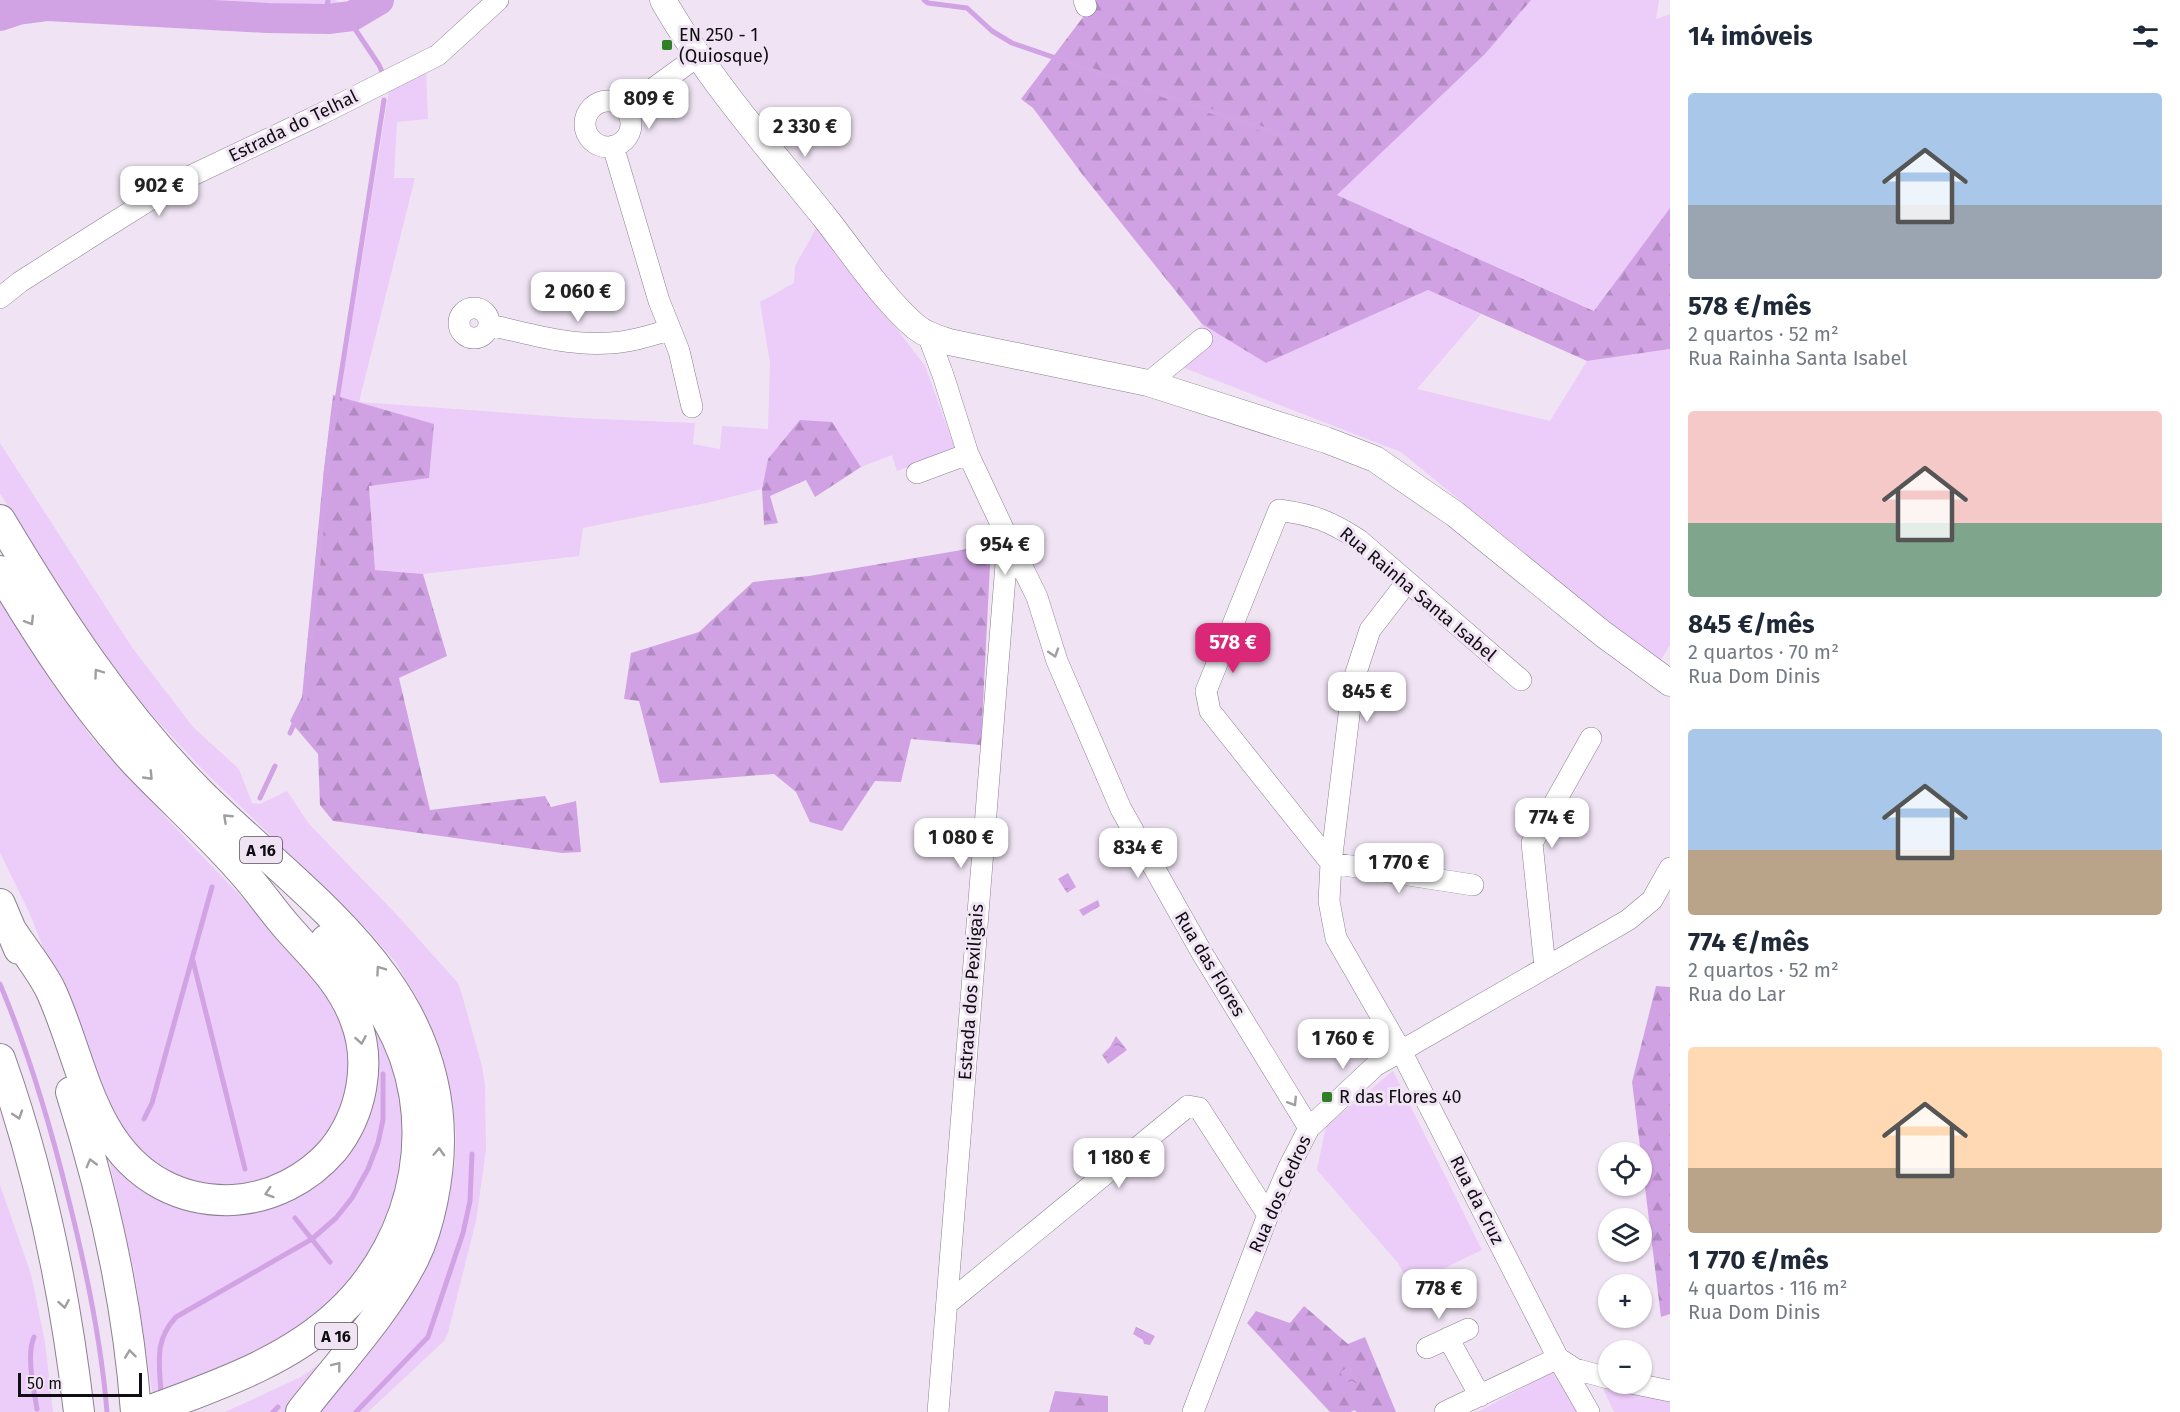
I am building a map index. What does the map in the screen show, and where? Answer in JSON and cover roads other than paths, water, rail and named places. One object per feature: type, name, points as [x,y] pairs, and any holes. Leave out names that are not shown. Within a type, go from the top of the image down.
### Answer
[{"type":"highway","name":"A 16","points":[[0,520],[76,642],[135,720],[200,792],[374,961],[405,1007],[425,1049],[434,1082],[439,1116],[437,1175],[420,1244],[400,1281],[375,1317],[301,1412]]},
{"type":"highway","name":"A 16","points":[[0,571],[48,649],[90,706],[134,760],[244,874],[287,927],[321,962],[342,991],[356,1020],[363,1064],[356,1109],[340,1140],[317,1165],[295,1181],[252,1198],[224,1200],[185,1195],[148,1176],[126,1157],[107,1132],[93,1104],[50,989],[6,917]]},
{"type":"highway","name":"A 16","points":[[196,1406],[297,1344],[339,1313],[372,1274],[392,1242],[409,1201],[419,1145],[413,1084],[403,1052],[388,1020],[351,967],[326,940],[301,917],[244,874]]},
{"type":"highway","name":"A 16","points":[[6,917],[38,996],[60,1059],[99,1191],[126,1324],[136,1412]]},
{"type":"highway","points":[[0,1059],[28,1148],[56,1261],[67,1319],[79,1412]]},
{"type":"highway","name":"A 16","points":[[146,1412],[196,1406],[278,1375],[321,1348],[360,1315],[391,1276],[429,1209]]},
{"type":"main road","points":[[663,0],[698,56],[891,300],[915,327],[927,335],[949,342],[1148,383],[1326,440],[1375,459],[1455,514],[1603,634],[1670,683]]},
{"type":"street","name":"Estrada do Telhal","points":[[21,282],[198,171],[313,118],[438,55],[498,0]]},
{"type":"street","points":[[625,109],[698,56]]},
{"type":"street","points":[[613,102],[625,109],[629,116],[629,131],[620,143],[613,146],[598,144],[588,134],[585,127],[588,113],[598,103],[613,102]]},
{"type":"street","points":[[613,146],[669,330],[679,351],[692,407]]},
{"type":"street","points":[[0,291],[21,282]]},
{"type":"street","points":[[0,298],[21,282]]},
{"type":"street","points":[[490,325],[584,344],[611,344],[639,340],[669,330]]},
{"type":"street","name":"Estrada dos Pexiligais","points":[[927,335],[943,375],[968,454],[1008,539],[938,1412]]},
{"type":"street","points":[[1148,383],[1202,339]]},
{"type":"street","points":[[917,473],[968,454]]},
{"type":"street","name":"Rua Rainha Santa Isabel","points":[[1330,863],[1210,711],[1206,691],[1280,510],[1310,515],[1335,524],[1359,540],[1521,680]]},
{"type":"street","name":"Rua das Flores","points":[[1008,539],[1037,597],[1057,661],[1121,809],[1202,953],[1310,1128]]},
{"type":"street","points":[[1401,1051],[1336,938],[1329,901],[1330,863],[1353,682],[1370,630],[1407,582]]},
{"type":"street","points":[[1545,967],[1532,843],[1591,738]]},
{"type":"street","points":[[1330,863],[1473,885]]},
{"type":"street","name":"Rua dos Cedros","points":[[1193,1412],[1268,1215],[1289,1167],[1310,1128],[1375,1066],[1628,920],[1652,900],[1670,868]]},
{"type":"street","name":"Rua da Cruz","points":[[1401,1051],[1558,1358],[1589,1412]]},
{"type":"street","points":[[947,1304],[1188,1106],[1199,1108],[1268,1215]]},
{"type":"street","points":[[1428,1348],[1468,1329]]},
{"type":"street","points":[[1448,1338],[1480,1396]]},
{"type":"street","points":[[1445,1412],[1558,1358],[1575,1369],[1598,1375]]},
{"type":"street","points":[[1652,1387],[1670,1391]]},
{"type":"water","points":[[1068,873],[1076,887],[1067,893],[1058,879]]},
{"type":"water","points":[[1098,900],[1100,906],[1083,916],[1079,910]]},
{"type":"water","points":[[1345,1024],[1365,1038],[1365,1045],[1358,1048],[1338,1034]]},
{"type":"water","points":[[1116,1036],[1127,1050],[1108,1064],[1102,1055]]},
{"type":"water","points":[[1136,1327],[1155,1336],[1150,1345],[1144,1344],[1143,1340],[1133,1334]]},
{"type":"water","points":[[1350,1366],[1359,1381],[1349,1387],[1340,1372]]},
{"type":"waterway","points":[[325,19],[328,0]]},
{"type":"waterway","points":[[0,16],[18,10],[48,6],[267,18],[328,19],[352,16],[379,0]]},
{"type":"waterway","points":[[924,0],[928,3],[967,8],[992,31],[1012,43],[1283,136]]},
{"type":"waterway","points":[[347,17],[383,74]]},
{"type":"waterway","points":[[290,733],[305,700],[328,458],[384,100]]},
{"type":"waterway","points":[[260,798],[275,766]]},
{"type":"waterway","points":[[144,1119],[152,1103],[212,887]]},
{"type":"waterway","points":[[193,961],[245,1169]]},
{"type":"waterway","points":[[0,984],[38,1089],[68,1197],[92,1304],[107,1412]]},
{"type":"waterway","points":[[161,1395],[159,1363],[161,1344],[176,1317],[312,1239],[336,1218],[352,1198],[368,1169],[378,1143],[383,1120],[383,1074]]},
{"type":"waterway","points":[[356,1412],[428,1337],[463,1233],[470,1201],[472,1154]]},
{"type":"waterway","points":[[295,1218],[330,1262]]},
{"type":"waterway","points":[[34,1337],[31,1363],[37,1409]]},
{"type":"waterway","points":[[273,1412],[278,1407]]},
{"type":"place","name":"EN 250 - 1 (Quiosque)","points":[[667,45]]},
{"type":"place","name":"R das Flores 40","points":[[1327,1097]]}]
